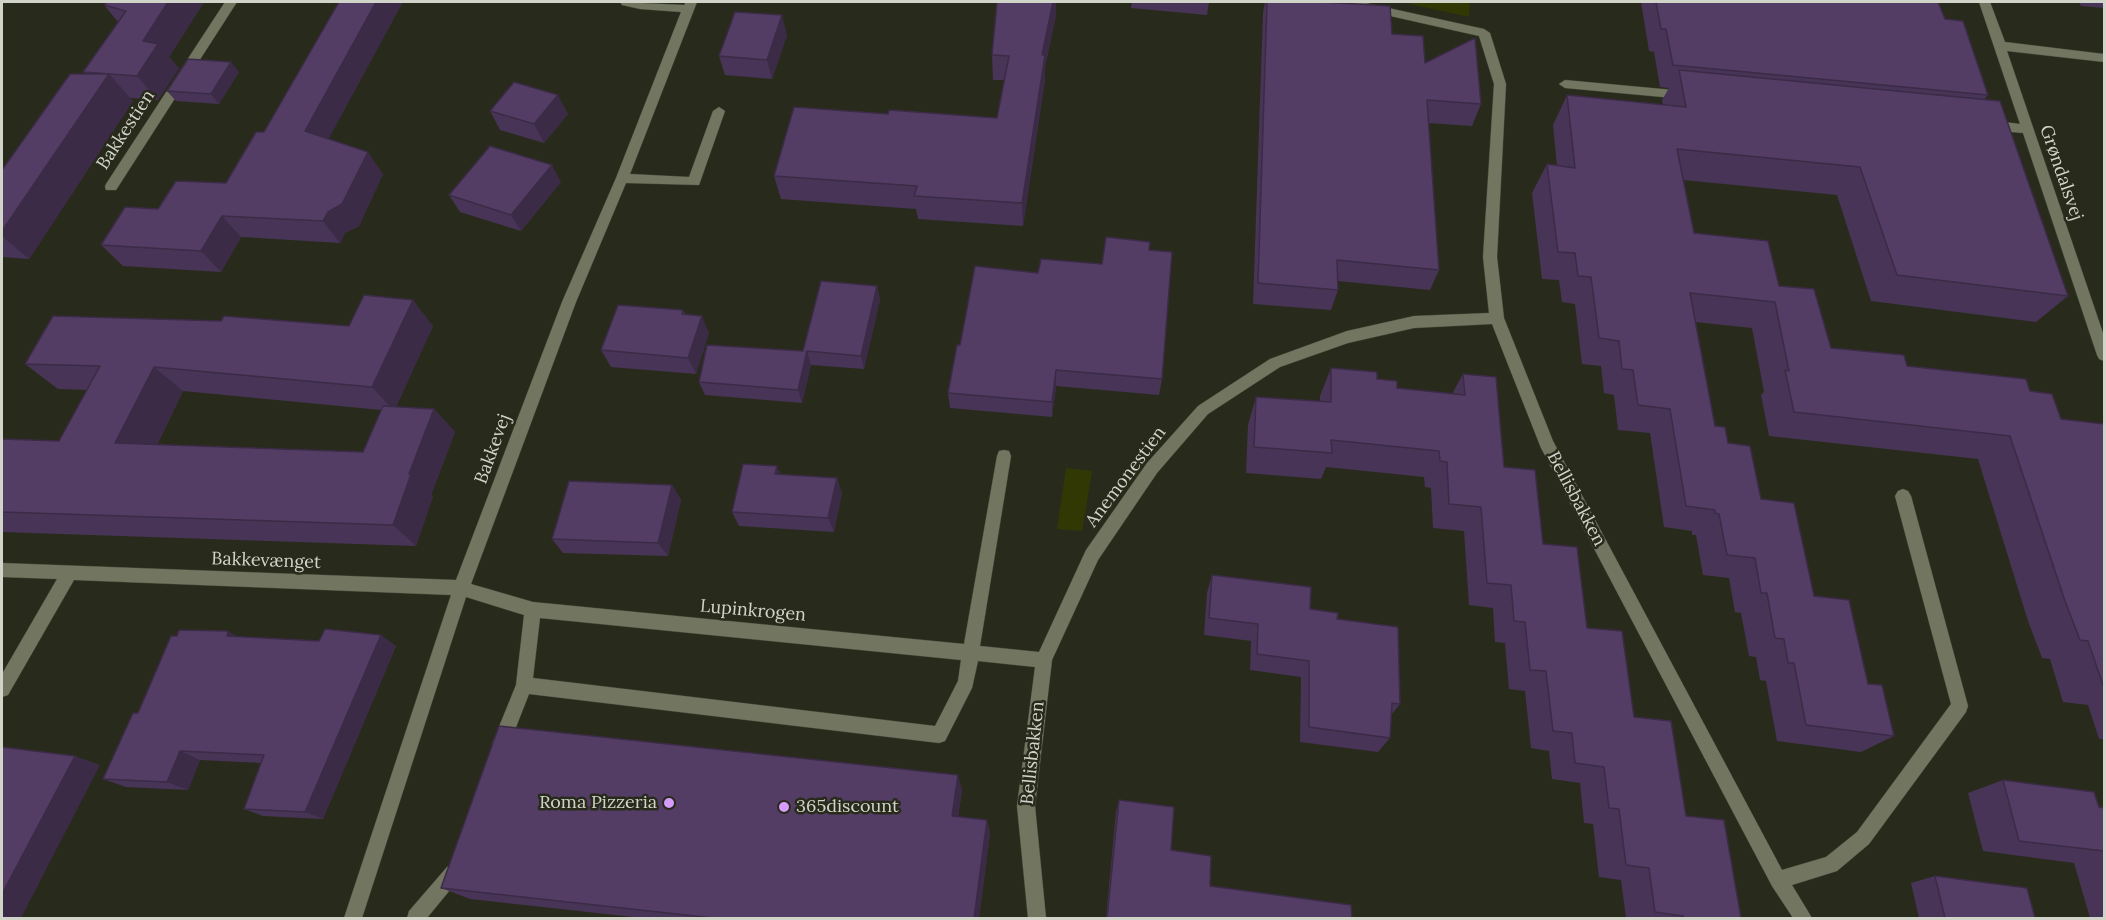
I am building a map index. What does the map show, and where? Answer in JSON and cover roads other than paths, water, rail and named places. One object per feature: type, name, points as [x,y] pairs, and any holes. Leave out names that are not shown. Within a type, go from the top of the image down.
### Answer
[{"type":"street","name":"Bakkestien","points":[[111,187],[231,2]]},
{"type":"street","points":[[626,2],[640,5],[689,5]]},
{"type":"street","name":"Bellisbakken","points":[[1346,2],[1484,33],[1500,84],[1490,257],[1497,318],[1546,443],[1778,880],[1803,918]]},
{"type":"street","name":"Grøndalsvej","points":[[1985,2],[2104,355]]},
{"type":"street","name":"Bakkevej","points":[[353,918],[461,588],[569,302],[622,178],[689,5]]},
{"type":"street","points":[[2000,46],[2104,58]]},
{"type":"street","points":[[1565,84],[1695,96]]},
{"type":"street","points":[[622,178],[694,182],[719,111]]},
{"type":"street","points":[[1980,124],[2028,129]]},
{"type":"street","name":"Anemonestien","points":[[1044,660],[1092,555],[1152,468],[1203,410],[1275,363],[1347,337],[1414,322],[1497,318]]},
{"type":"street","points":[[524,685],[939,735],[966,682],[1004,456]]},
{"type":"street","points":[[1778,880],[1832,865],[1863,838],[1960,706],[1903,496]]},
{"type":"street","name":"Bakkevænget","points":[[2,570],[461,588]]},
{"type":"street","points":[[2,689],[70,572]]},
{"type":"street","name":"Lupinkrogen","points":[[461,588],[533,610],[1044,660]]},
{"type":"street","points":[[495,762],[524,685],[533,610]]},
{"type":"street","name":"Bellisbakken","points":[[1037,918],[1026,806],[1044,660]]},
{"type":"street","points":[[416,918],[458,868],[461,857]]},
{"type":"place","name":"Roma Pizzeria","points":[[669,803]]},
{"type":"place","name":"365discount","points":[[784,807]]}]
